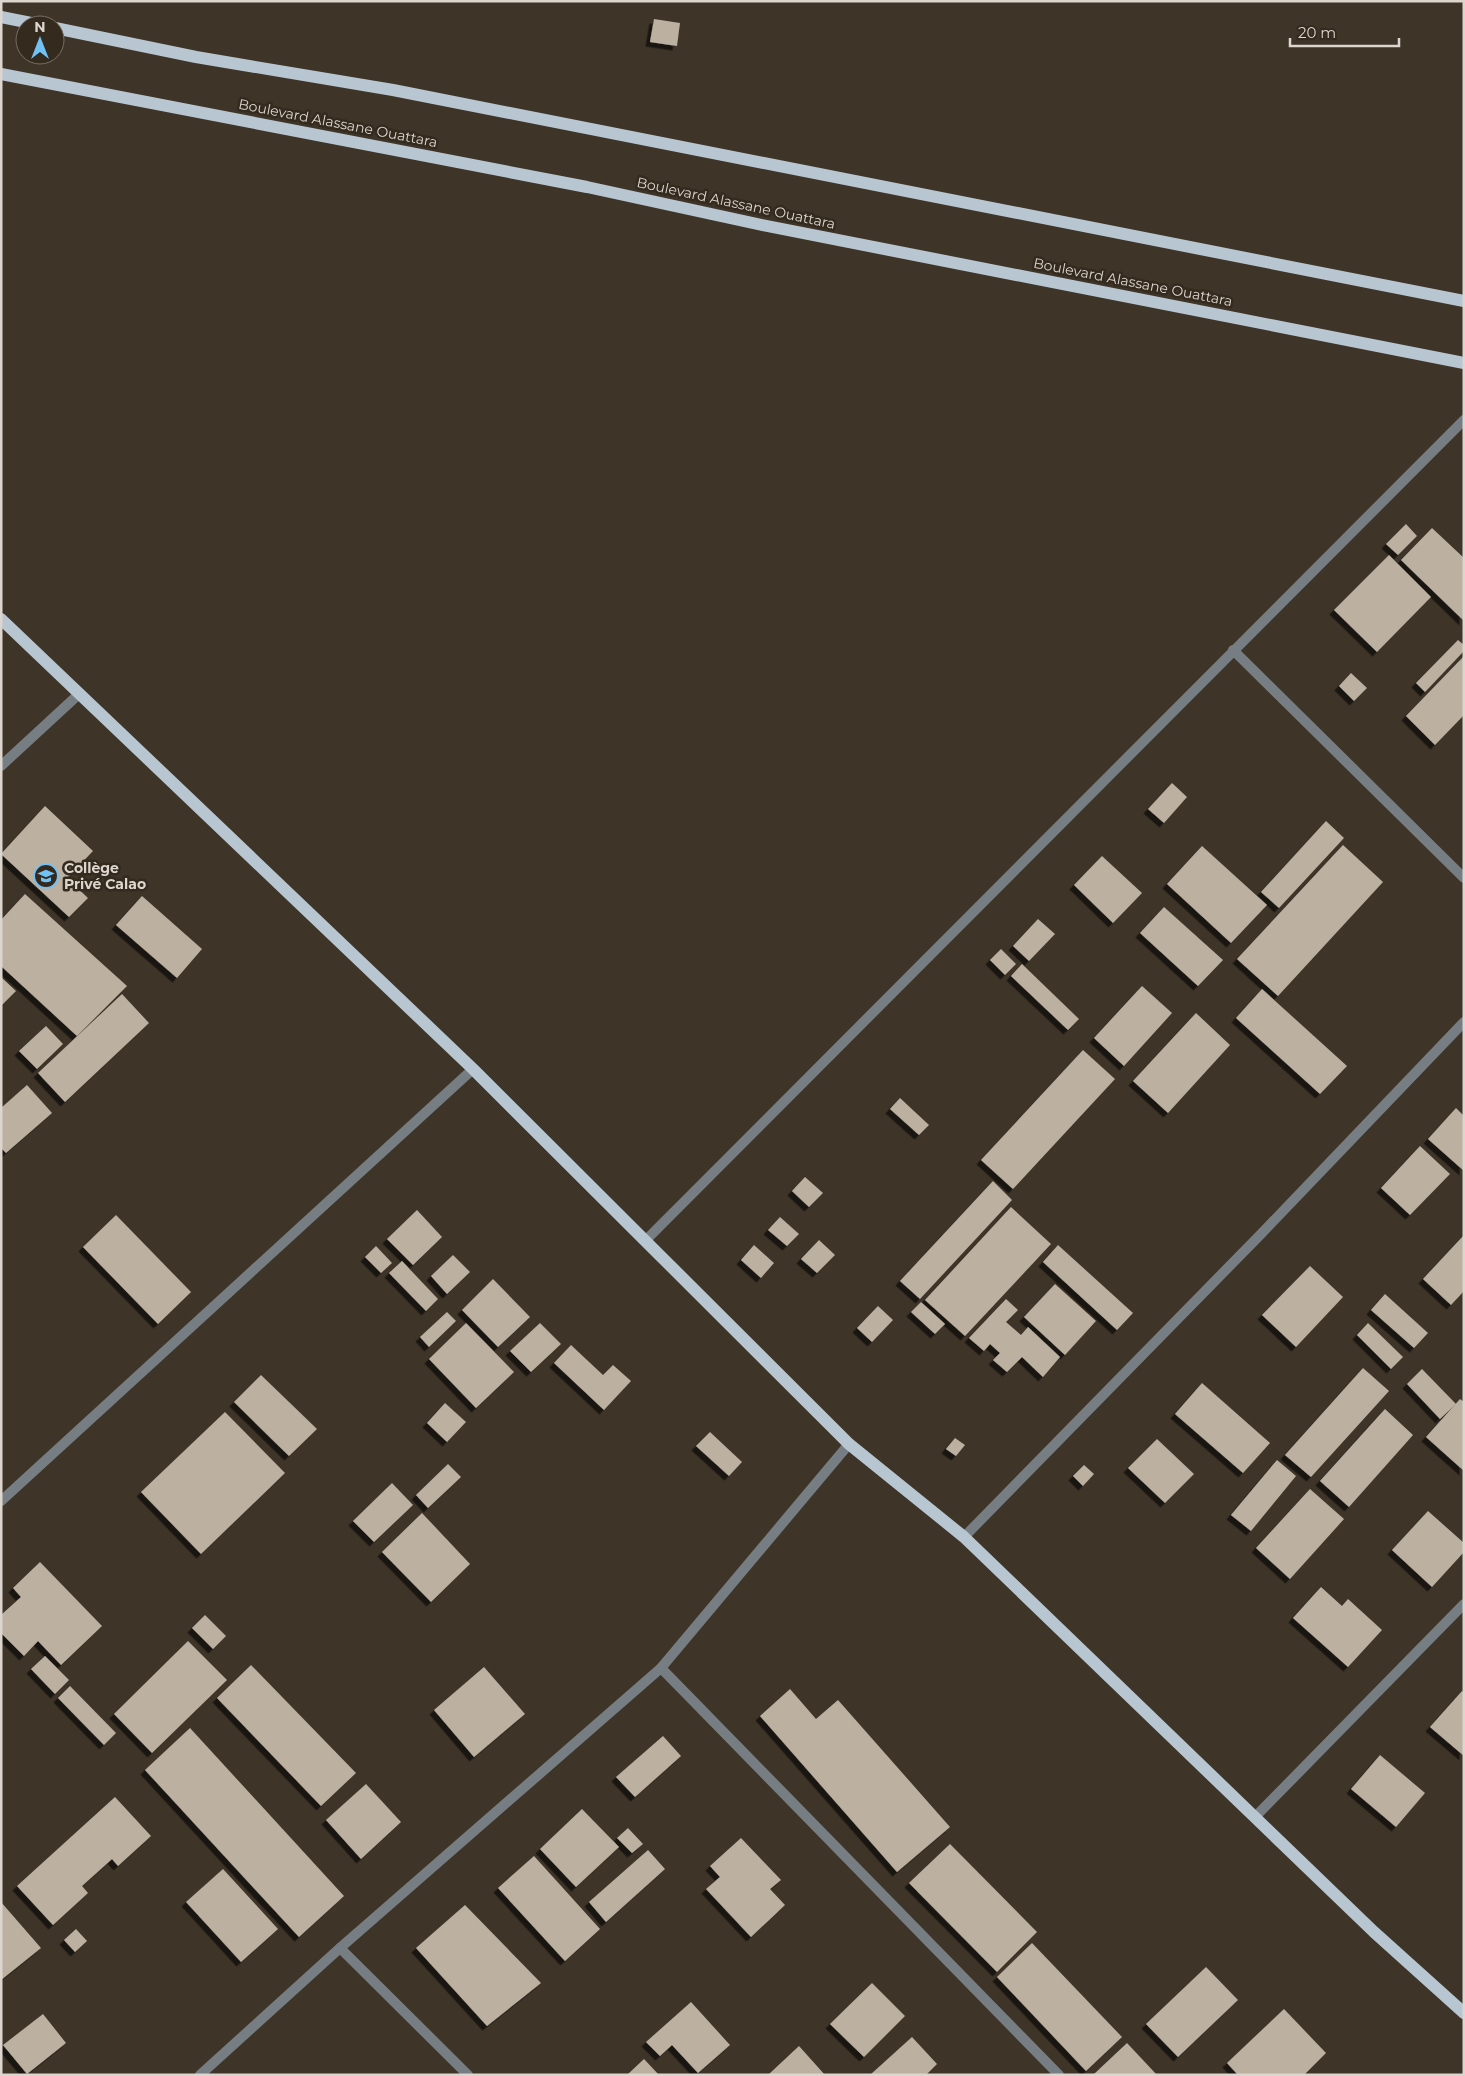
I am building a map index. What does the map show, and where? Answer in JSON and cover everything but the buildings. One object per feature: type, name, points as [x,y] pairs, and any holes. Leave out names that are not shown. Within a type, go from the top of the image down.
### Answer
[{"type":"main road","points":[[1,17],[15,20]]},
{"type":"main road","points":[[65,30],[196,57],[412,94],[1464,301]]},
{"type":"main road","name":"Boulevard Alassane Ouattara","points":[[1,74],[587,187],[762,225],[1464,363]]},
{"type":"main road","points":[[1,619],[473,1069],[849,1444],[964,1538],[1374,1932],[1464,2013]]},
{"type":"street","points":[[645,1241],[1464,420]]},
{"type":"street","points":[[1233,650],[1464,878]]},
{"type":"street","points":[[1,766],[79,694]]},
{"type":"street","points":[[964,1538],[1262,1233],[1464,1022]]},
{"type":"street","points":[[1,1501],[473,1069]]},
{"type":"street","points":[[200,2075],[340,1948],[661,1668],[849,1444]]},
{"type":"street","points":[[1255,1816],[1464,1604]]},
{"type":"street","points":[[661,1668],[1059,2075]]},
{"type":"street","points":[[340,1948],[468,2075]]},
{"type":"place","name":"Collège Privé Calao","points":[[46,876]]}]
